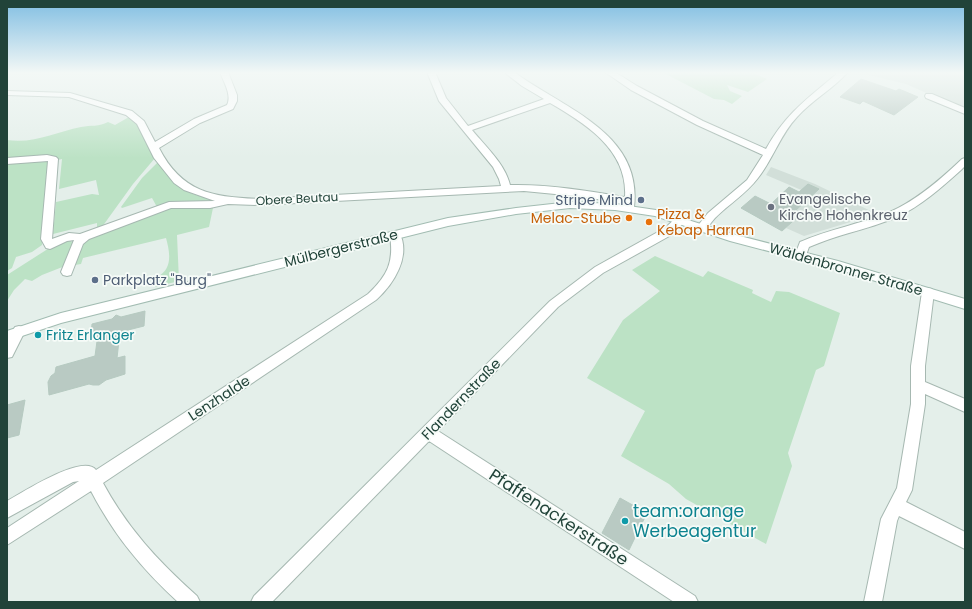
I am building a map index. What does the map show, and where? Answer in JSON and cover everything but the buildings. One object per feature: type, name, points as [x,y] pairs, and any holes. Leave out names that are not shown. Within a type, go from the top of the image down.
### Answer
[{"type":"street","name":"Obere Beutau","points":[[88,100],[133,115],[141,124],[170,173],[183,185],[199,193],[227,201],[260,202],[506,188],[551,189],[620,198],[629,205]]},
{"type":"street","points":[[154,147],[197,121],[228,108],[232,105],[233,100]]},
{"type":"street","points":[[443,100],[500,171],[506,188]]},
{"type":"street","points":[[467,129],[549,100]]},
{"type":"street","points":[[551,100],[598,131],[617,150],[625,164],[631,187],[629,205]]},
{"type":"street","points":[[657,100],[700,123],[769,154]]},
{"type":"street","points":[[701,228],[708,218],[750,182],[764,165],[782,130],[792,117],[811,100]]},
{"type":"street","points":[[940,100],[965,111]]},
{"type":"street","points":[[7,161],[46,158],[53,159],[46,237],[50,246],[66,237],[74,236],[81,238],[174,204],[211,205],[227,201]]},
{"type":"street","points":[[800,255],[804,245],[823,236],[888,216],[904,209],[932,189],[965,161]]},
{"type":"street","name":"Mülbergerstraße","points":[[13,334],[75,315],[395,235],[475,217],[540,208],[582,205],[629,205],[680,221]]},
{"type":"street","name":"Wäldenbronner Straße","points":[[680,221],[734,238],[838,264],[965,304]]},
{"type":"street","name":"Flandernstraße","points":[[260,602],[554,304],[599,270],[669,231],[680,221]]},
{"type":"street","name":"Lenzhalde","points":[[7,537],[372,297],[388,281],[395,266],[398,254],[395,235]]},
{"type":"street","points":[[67,272],[81,238]]},
{"type":"street","points":[[873,602],[889,519],[904,490],[918,404],[918,366],[928,292]]},
{"type":"street","points":[[7,353],[13,334]]},
{"type":"street","points":[[918,385],[965,406]]},
{"type":"street","name":"Pfaffenackerstraße","points":[[428,432],[689,602]]},
{"type":"street","points":[[7,510],[77,473],[89,473],[114,518],[128,538],[163,577],[191,602]]},
{"type":"street","points":[[897,506],[965,541]]},
{"type":"shaded area","points":[[943,100],[965,100],[965,110]]},
{"type":"shaded area","points":[[771,167],[815,184],[877,214],[804,236],[786,228],[801,214],[795,211],[810,198],[803,195],[806,192],[766,175]]},
{"type":"green space","points":[[725,100],[736,100],[732,104]]},
{"type":"green space","points":[[129,117],[138,125],[155,158],[133,184],[102,227],[97,227],[97,223],[53,234],[56,202],[92,194],[99,195],[96,180],[59,189],[62,159],[50,162],[42,245],[32,252],[16,257],[12,268],[7,271],[7,140],[17,141],[36,139],[72,129],[105,124],[108,122],[115,125]]},
{"type":"green space","points":[[158,162],[183,189],[212,200],[213,208],[209,227],[177,235],[179,281],[155,287],[157,277],[166,270],[168,265],[169,249],[166,238],[83,258],[81,264],[75,265],[80,247],[85,240],[157,207],[152,198],[122,208],[121,207],[142,178]]},
{"type":"green space","points":[[71,241],[73,244],[65,266],[42,275],[32,281],[25,279],[14,290],[7,301],[7,275],[54,245]]},
{"type":"green space","points":[[655,256],[703,277],[708,271],[753,290],[752,293],[771,302],[776,291],[789,292],[840,313],[824,366],[816,370],[788,453],[792,466],[766,544],[686,499],[669,484],[621,456],[645,411],[587,378],[623,320],[660,291],[632,270]]},
{"type":"place","name":"Stripe Mind","points":[[641,200]]},
{"type":"place","name":"Evangelische Kirche Hohenkreuz","points":[[771,207]]},
{"type":"place","name":"Melac-Stube","points":[[629,218]]},
{"type":"place","name":"Pizza & Kebap Harran","points":[[649,222]]},
{"type":"place","name":"Parkplatz \"Burg\"","points":[[95,280]]},
{"type":"place","name":"Fritz Erlanger","points":[[38,335]]},
{"type":"place","name":"team:orange Werbeagentur","points":[[625,521]]}]
